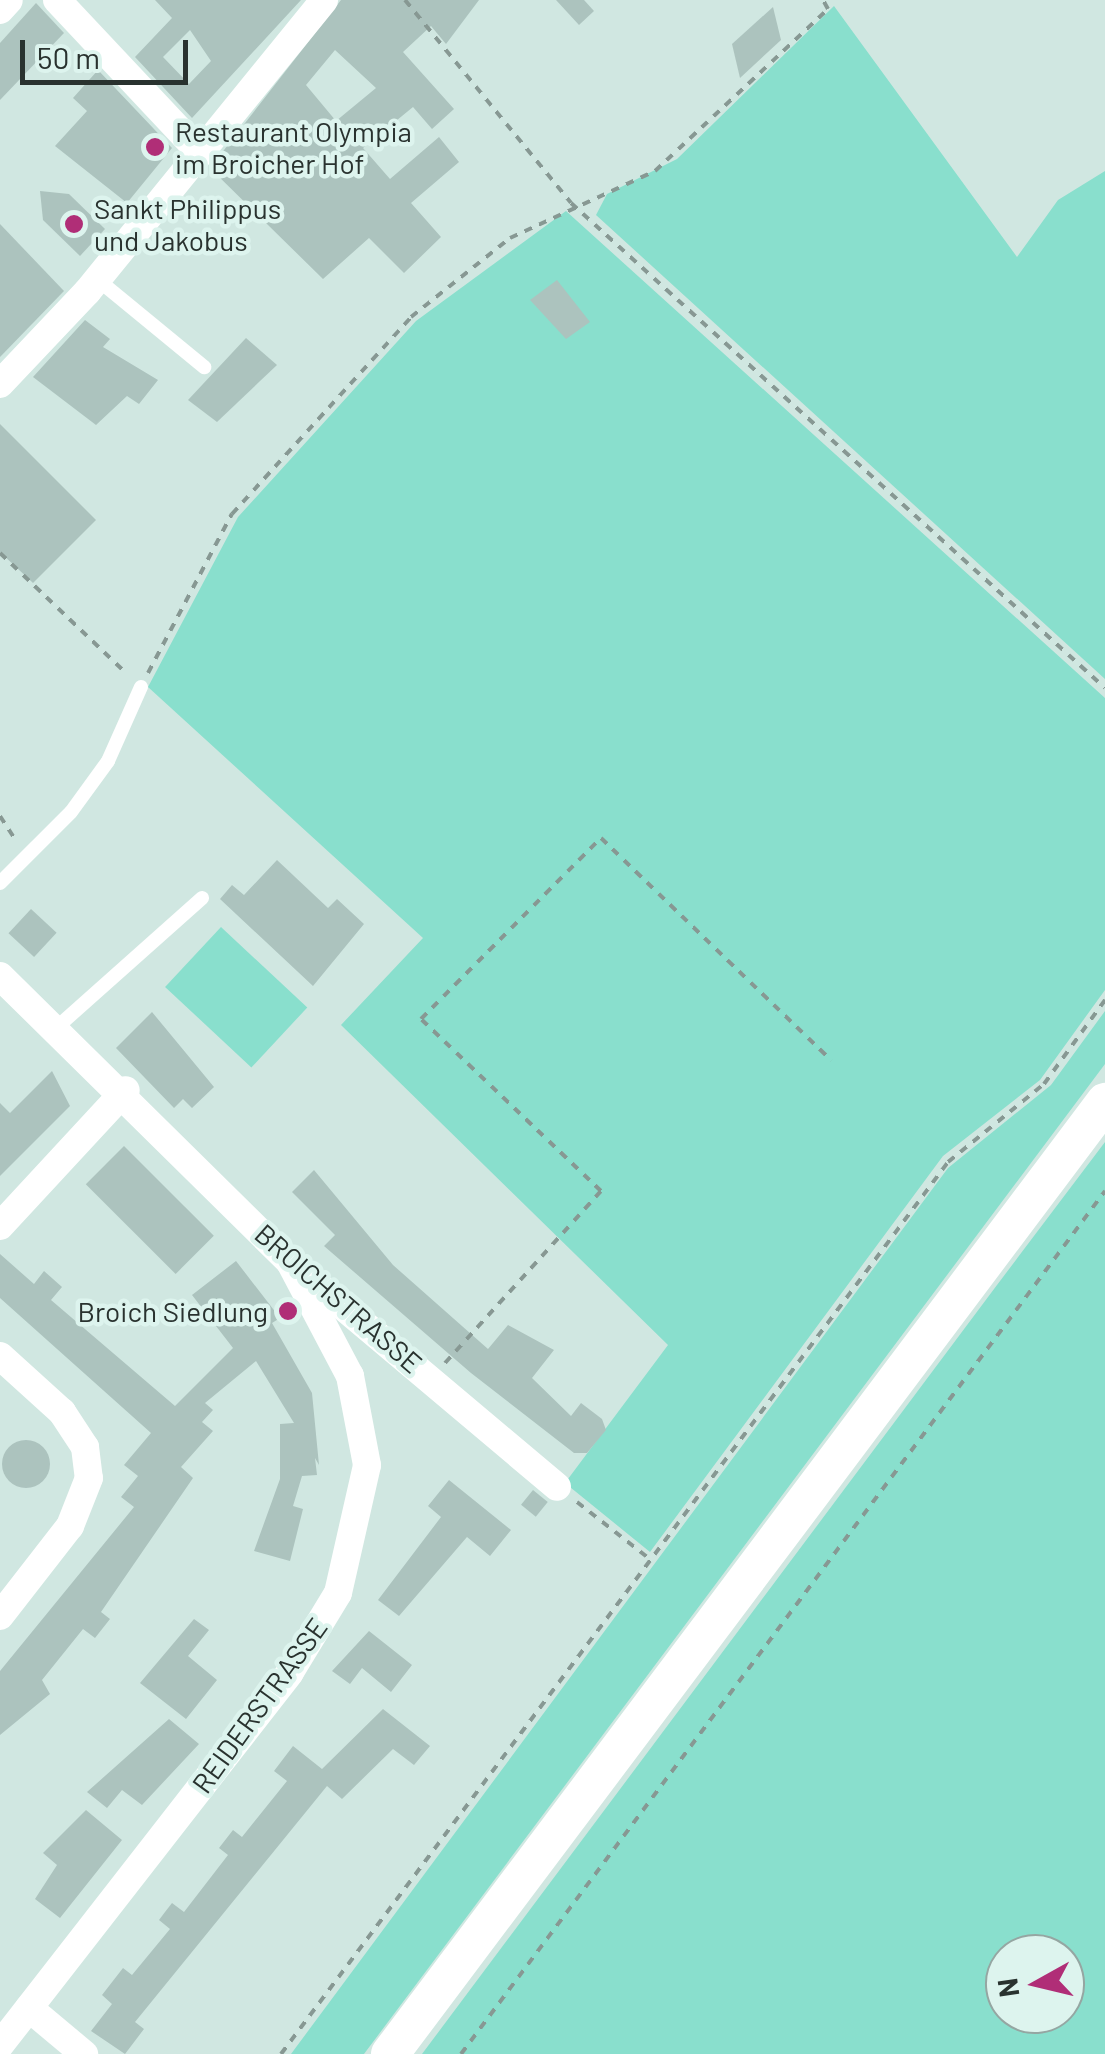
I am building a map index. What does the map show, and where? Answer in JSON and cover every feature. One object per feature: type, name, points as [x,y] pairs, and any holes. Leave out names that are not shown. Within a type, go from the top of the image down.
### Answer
[{"type":"main road","points":[[390,2054],[1105,1102]]},
{"type":"street","points":[[0,10],[9,0]]},
{"type":"street","points":[[57,0],[198,150]]},
{"type":"street","points":[[0,384],[97,279],[198,150],[324,0]]},
{"type":"street","name":"BROICHSTRASSE","points":[[0,976],[126,1090],[290,1262],[557,1487]]},
{"type":"street","points":[[0,1226],[126,1090]]},
{"type":"street","name":"REIDERSTRASSE","points":[[0,2046],[290,1672],[338,1593],[366,1465],[350,1376],[290,1262]]},
{"type":"street","points":[[0,1356],[62,1412],[85,1447],[88,1478],[70,1526],[0,1616]]},
{"type":"street","points":[[29,2008],[84,2054]]},
{"type":"lane","points":[[97,279],[204,367]]},
{"type":"lane","points":[[0,883],[108,761],[141,686]]},
{"type":"lane","points":[[55,1029],[202,898]]},
{"type":"path","points":[[405,0],[571,203],[1105,688]]},
{"type":"path","points":[[0,553],[141,686],[232,514],[410,316],[571,203],[655,171],[828,9],[823,0]]},
{"type":"path","points":[[0,816],[25,855]]},
{"type":"path","points":[[432,1378],[601,1190],[421,1020],[601,838],[831,1060]]},
{"type":"path","points":[[281,2054],[948,1162],[1044,1084],[1105,1000]]},
{"type":"path","points":[[461,2054],[1105,1191]]},
{"type":"path","points":[[557,1487],[651,1560]]},
{"type":"green space","points":[[834,6],[1017,257],[1058,200],[1105,171],[1105,679],[596,215],[607,194],[677,159]]},
{"type":"green space","points":[[566,211],[1105,698],[1105,990],[1040,1080],[943,1156],[650,1552],[565,1483],[668,1345],[341,1025],[423,938],[148,687],[238,517],[416,321]]},
{"type":"green space","points":[[221,927],[307,1007],[251,1067],[165,987]]},
{"type":"green space","points":[[1105,1011],[1105,1064],[364,2054],[291,2054],[948,1168],[1051,1085]]},
{"type":"green space","points":[[1105,1142],[1105,2054],[422,2054]]},
{"type":"building","points":[[155,0],[301,0],[192,118],[135,57],[172,18]],"holes":[[[190,30],[211,61],[189,84],[163,57]]]},
{"type":"building","points":[[341,0],[479,0],[446,44],[431,26],[403,52],[454,109],[432,129],[413,107],[363,148],[390,179],[439,137],[459,162],[411,203],[441,237],[404,273],[369,238],[323,279],[210,168]],"holes":[[[335,50],[376,88],[336,121],[306,85]]]},
{"type":"building","points":[[556,0],[584,0],[594,11],[579,25]]},
{"type":"building","points":[[36,3],[64,33],[0,100],[0,43]]},
{"type":"building","points":[[773,7],[781,40],[740,78],[732,44]]},
{"type":"building","points":[[98,70],[172,148],[127,203],[55,146],[87,111],[73,98]]},
{"type":"building","name":"Sankt Philippus und Jakobus","points":[[40,191],[69,194],[105,229],[80,256],[43,220]]},
{"type":"building","points":[[0,224],[64,291],[0,357]]},
{"type":"building","points":[[557,280],[590,322],[566,339],[530,300]]},
{"type":"building","points":[[85,320],[110,339],[103,347],[158,380],[139,404],[127,396],[96,425],[33,377]]},
{"type":"building","points":[[246,338],[277,365],[217,422],[188,400]]},
{"type":"building","points":[[0,424],[96,520],[33,583],[0,552]]},
{"type":"building","points":[[277,860],[328,908],[337,899],[364,924],[313,986],[220,899],[232,885],[244,895]]},
{"type":"building","points":[[31,909],[57,933],[34,957],[8,933]]},
{"type":"building","points":[[152,1012],[214,1087],[192,1108],[183,1099],[174,1108],[116,1048]]},
{"type":"building","points":[[52,1071],[70,1106],[0,1176],[0,1103],[10,1113]]},
{"type":"building","points":[[124,1146],[214,1236],[176,1274],[86,1184]]},
{"type":"building","points":[[314,1170],[393,1265],[488,1349],[508,1325],[554,1350],[532,1378],[571,1416],[581,1403],[602,1419],[606,1430],[587,1453],[574,1453],[471,1373],[324,1246],[335,1235],[292,1192]]},
{"type":"building","points":[[0,1254],[34,1284],[44,1271],[62,1287],[51,1300],[175,1406],[233,1348],[192,1295],[236,1261],[280,1318],[272,1323],[312,1393],[319,1465],[315,1458],[317,1475],[302,1476],[293,1506],[303,1509],[290,1561],[254,1551],[280,1479],[280,1424],[294,1423],[256,1361],[205,1403],[213,1410],[202,1422],[213,1431],[181,1467],[193,1478],[101,1612],[110,1619],[95,1638],[83,1629],[42,1680],[50,1694],[0,1735],[0,1671],[134,1507],[121,1497],[138,1476],[124,1465],[151,1433],[0,1298]]},
{"type":"building","points":[[26,1440],[43,1447],[50,1464],[43,1481],[26,1488],[9,1481],[2,1464],[9,1447]]},
{"type":"building","points":[[449,1480],[511,1530],[490,1556],[467,1537],[399,1616],[378,1600],[441,1517],[428,1506]]},
{"type":"building","points":[[533,1490],[548,1502],[536,1517],[521,1505]]},
{"type":"building","points":[[194,1619],[209,1630],[188,1656],[217,1680],[186,1719],[140,1683]]},
{"type":"building","points":[[369,1631],[412,1665],[391,1692],[362,1668],[350,1684],[332,1671]]},
{"type":"building","points":[[383,1709],[430,1746],[414,1765],[393,1749],[342,1799],[327,1786],[135,2022],[144,2029],[125,2054],[91,2031],[112,2004],[102,1995],[123,1968],[132,1975],[170,1929],[159,1920],[172,1903],[184,1912],[228,1855],[219,1848],[233,1830],[242,1837],[287,1781],[274,1771],[293,1746],[322,1769]]},
{"type":"building","points":[[169,1719],[199,1744],[142,1805],[122,1790],[107,1808],[87,1792]]},
{"type":"building","points":[[86,1810],[122,1840],[60,1918],[35,1899],[57,1865],[43,1853]]},
{"type":"place","name":"Restaurant Olympia im Broicher Hof","points":[[155,147]]},
{"type":"place","name":"Sankt Philippus und Jakobus","points":[[74,224]]},
{"type":"place","name":"Broich Siedlung","points":[[288,1311]]}]
